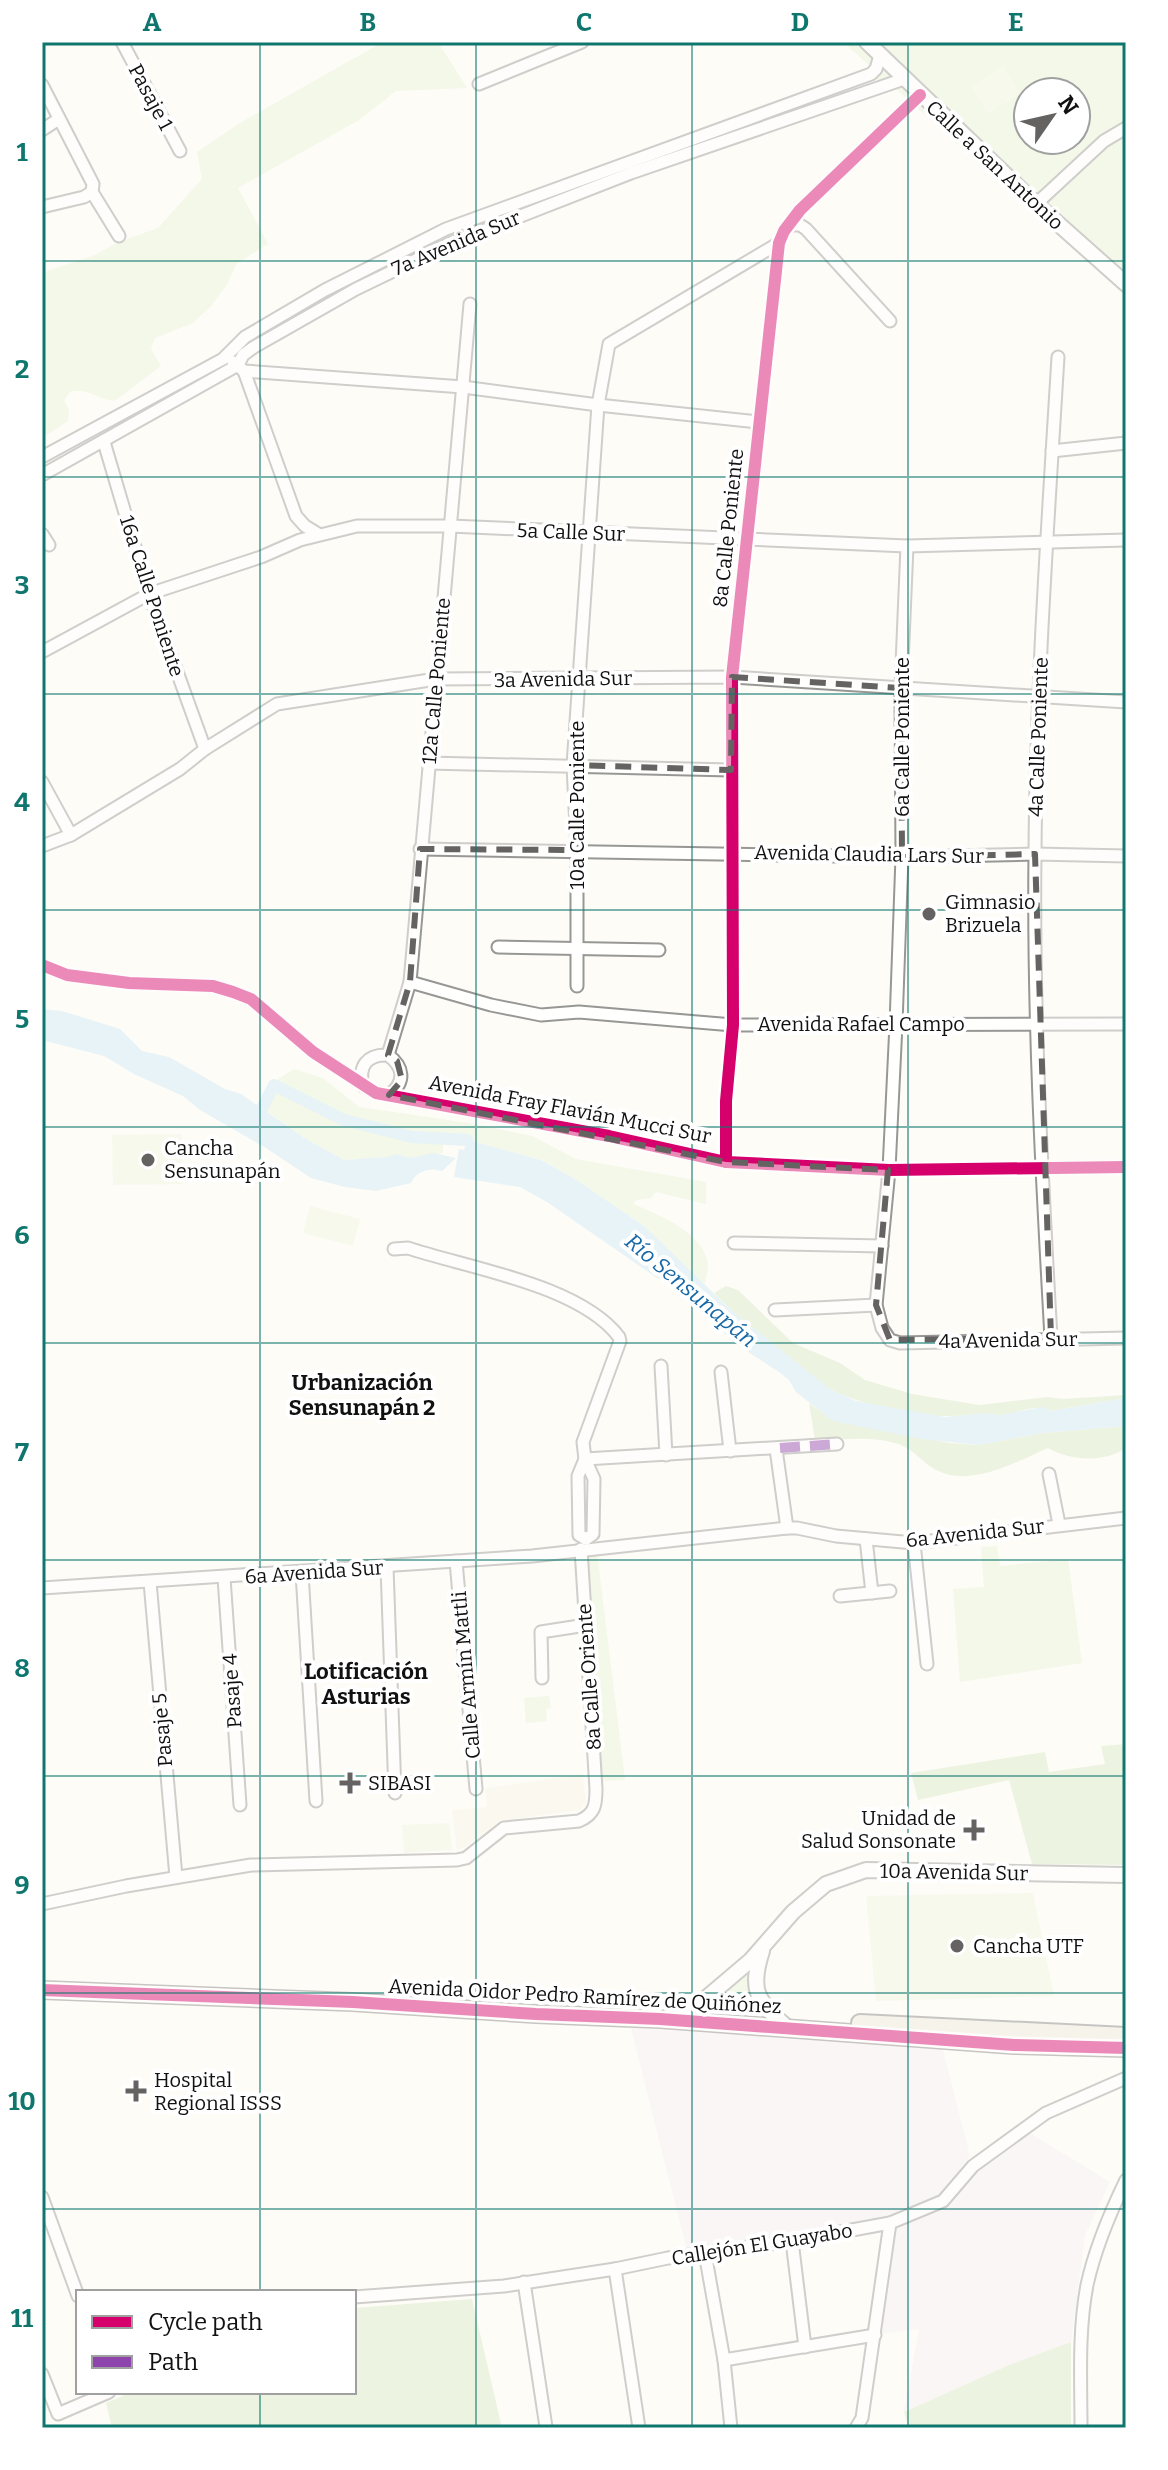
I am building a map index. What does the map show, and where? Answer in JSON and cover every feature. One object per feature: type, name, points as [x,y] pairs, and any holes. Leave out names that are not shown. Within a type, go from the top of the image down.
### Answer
[{"type":"main road","name":"Avenida Oidor Pedro Ramírez de Quiñónez","points":[[42,1979],[390,1995],[680,2013],[1014,2045],[1126,2048]]},
{"type":"main road","name":"Avenida Oidor Pedro Ramírez de Quiñónez","points":[[42,1990],[1126,2036]]},
{"type":"street","points":[[124,46],[138,42]]},
{"type":"street","points":[[479,84],[582,42]]},
{"type":"street","name":"Calle a San Antonio","points":[[867,42],[1036,204],[1126,284]]},
{"type":"street","name":"Pasaje 1","points":[[124,46],[180,151]]},
{"type":"street","name":"7a Avenida Sur","points":[[42,457],[223,359],[245,337],[325,290],[446,229],[871,74],[880,55]]},
{"type":"street","name":"7a Avenida Sur","points":[[42,475],[241,368],[243,355],[254,347],[356,289],[437,249],[631,173],[904,79]]},
{"type":"street","points":[[42,85],[93,184],[92,192],[119,236]]},
{"type":"street","name":"8a Calle Poniente","points":[[733,1025],[732,677],[779,243],[800,210],[920,95]]},
{"type":"street","points":[[42,130],[59,119]]},
{"type":"street","points":[[1036,204],[1104,141],[1126,128]]},
{"type":"street","points":[[42,207],[84,197],[92,192]]},
{"type":"street","points":[[788,225],[795,224],[806,229],[890,321]]},
{"type":"street","name":"10a Calle Poniente","points":[[577,986],[577,850],[573,765],[598,405],[609,344],[779,243]]},
{"type":"street","name":"12a Calle Poniente","points":[[388,1055],[410,982],[470,304]]},
{"type":"street","name":"4a Calle Poniente","points":[[1051,1338],[1041,1168],[1035,854],[1038,696],[1058,357]]},
{"type":"street","points":[[223,359],[241,368],[463,387],[758,422]]},
{"type":"street","points":[[241,368],[296,516],[318,534]]},
{"type":"street","name":"16a Calle Poniente","points":[[104,442],[149,594],[205,749]]},
{"type":"street","points":[[1052,451],[1126,443]]},
{"type":"street","name":"5a Calle Sur","points":[[42,652],[149,594],[261,557],[318,534],[357,526],[450,526],[907,546],[1126,540]]},
{"type":"street","points":[[42,534],[49,545]]},
{"type":"street","name":"6a Calle Poniente","points":[[876,1305],[889,1170],[896,1024],[902,857],[901,688],[907,546]]},
{"type":"street","name":"3a Avenida Sur","points":[[42,846],[71,835],[180,769],[205,749],[277,704],[436,679],[732,677],[1126,702]]},
{"type":"street","points":[[428,763],[731,770]]},
{"type":"street","points":[[42,782],[71,835]]},
{"type":"street","name":"Avenida Claudia Lars Sur","points":[[420,849],[902,857],[1035,854],[1126,856]]},
{"type":"street","points":[[498,947],[659,950]]},
{"type":"street","name":"Avenida Fray Flavián Mucci Sur","points":[[42,965],[67,975],[129,983],[213,986],[233,992],[251,999],[313,1052],[376,1093],[609,1136],[726,1162],[889,1170],[1126,1167]]},
{"type":"street","name":"Avenida Rafael Campo","points":[[410,982],[491,1005],[541,1015],[579,1012],[733,1025],[1126,1024]]},
{"type":"street","points":[[726,1162],[726,1101],[733,1025]]},
{"type":"street","points":[[363,1086],[360,1075],[363,1065],[369,1058],[388,1055],[397,1061],[402,1070],[402,1080],[389,1095]]},
{"type":"street","points":[[734,1243],[882,1246]]},
{"type":"street","name":"8a Calle Oriente","points":[[176,1877],[251,1865],[457,1860],[466,1858],[504,1828],[579,1821],[593,1812],[596,1804],[584,1546],[593,1534],[594,1479],[585,1459],[583,1442],[620,1341],[614,1331],[585,1309],[551,1292],[408,1248],[394,1249]]},
{"type":"street","points":[[775,1310],[876,1305]]},
{"type":"street","name":"4a Avenida Sur","points":[[876,1305],[882,1328],[890,1340],[900,1343],[1126,1338]]},
{"type":"street","points":[[661,1366],[666,1455]]},
{"type":"street","points":[[721,1372],[730,1451]]},
{"type":"street","points":[[585,1459],[837,1444]]},
{"type":"street","points":[[776,1449],[787,1528]]},
{"type":"street","points":[[1049,1474],[1059,1524]]},
{"type":"street","name":"6a Avenida Sur","points":[[42,1588],[387,1567],[787,1528],[914,1543],[1126,1518]]},
{"type":"street","points":[[866,1539],[872,1593]]},
{"type":"street","points":[[914,1543],[927,1664]]},
{"type":"street","name":"Calle Armín Mattli","points":[[456,1561],[476,1789]]},
{"type":"street","points":[[387,1567],[395,1793]]},
{"type":"street","points":[[302,1573],[316,1801]]},
{"type":"street","name":"Pasaje 4","points":[[224,1578],[240,1805]]},
{"type":"street","name":"Pasaje 5","points":[[150,1582],[176,1877]]},
{"type":"street","points":[[840,1596],[890,1591]]},
{"type":"street","points":[[542,1678],[541,1632],[586,1625]]},
{"type":"street","name":"10a Avenida Sur","points":[[680,2013],[705,1999],[751,1960],[793,1912],[826,1884],[867,1870],[1126,1875]]},
{"type":"street","points":[[42,1904],[176,1877]]},
{"type":"street","points":[[763,1947],[754,1974],[757,1988],[760,1998],[783,2023]]},
{"type":"street","name":"Callejón El Guayabo","points":[[356,2297],[504,2286],[890,2223],[943,2201],[973,2166],[1046,2113],[1126,2078]]},
{"type":"street","points":[[1081,2428],[1082,2329],[1087,2286],[1097,2248],[1126,2180]]},
{"type":"street","points":[[42,2197],[76,2290]]},
{"type":"street","points":[[856,2428],[862,2418],[890,2223]]},
{"type":"street","points":[[792,2241],[805,2347]]},
{"type":"street","points":[[705,2253],[724,2360],[731,2428]]},
{"type":"street","points":[[615,2269],[639,2428]]},
{"type":"street","points":[[524,2282],[546,2427]]},
{"type":"street","points":[[724,2360],[875,2335]]},
{"type":"street","points":[[42,2374],[58,2414],[104,2394]]},
{"type":"highlighted area","points":[[732,677],[901,688],[902,857],[1035,854],[1051,1338],[890,1340],[876,1305],[888,1170],[726,1162],[389,1095],[402,1080],[397,1061],[388,1055],[410,982],[420,849],[577,850],[573,765],[731,770]]},
{"type":"shaded area","points":[[583,1774],[586,1803],[580,1810],[500,1821],[457,1850],[452,1810],[487,1807],[485,1788]]},
{"type":"shaded area","points":[[631,2028],[942,2046],[970,2156],[942,2193],[919,2205],[864,2223],[687,2251]]},
{"type":"shaded area","points":[[1028,2132],[1110,2182],[1085,2235],[1071,2342],[1009,2365],[904,2412],[919,2329],[880,2334],[895,2227],[949,2204],[984,2163]]},
{"type":"green space","points":[[383,42],[438,42],[467,88],[396,91],[359,120],[238,188],[268,244],[236,264],[227,285],[193,323],[155,338],[151,349],[161,366],[116,400],[83,391],[70,392],[64,400],[69,410],[68,421],[42,438],[42,273],[158,228],[202,179],[197,152],[240,123]]},
{"type":"green space","points":[[843,42],[1126,42],[1126,296],[886,80],[876,82],[878,73]]},
{"type":"green space","points":[[1003,66],[1012,80],[1012,99],[1005,104],[995,89],[1003,104],[988,114],[971,87]]},
{"type":"green space","points":[[294,1069],[323,1078],[359,1107],[469,1123],[532,1136],[576,1159],[706,1182],[706,1204],[656,1192],[651,1198],[636,1200],[633,1204],[679,1227],[699,1244],[708,1265],[705,1284],[644,1226],[542,1160],[467,1140],[412,1137],[344,1120],[275,1081]]},
{"type":"green space","points":[[275,1089],[344,1122],[411,1139],[443,1141],[443,1153],[410,1158],[395,1155],[344,1160],[306,1139],[265,1110]]},
{"type":"green space","name":"Cancha Sensunapán","points":[[182,1134],[183,1184],[113,1185],[112,1135]]},
{"type":"green space","points":[[310,1206],[360,1219],[353,1246],[303,1233]]},
{"type":"green space","points":[[726,1286],[738,1290],[793,1343],[840,1363],[865,1380],[912,1394],[979,1405],[1047,1397],[1063,1399],[1126,1395],[1126,1398],[1050,1411],[1037,1408],[1003,1415],[935,1416],[869,1404],[828,1388],[783,1356],[714,1293]]},
{"type":"green space","points":[[809,1403],[834,1421],[950,1443],[979,1445],[1042,1433],[1126,1426],[1126,1448],[1108,1456],[1077,1458],[1048,1448],[993,1471],[978,1475],[950,1475],[936,1470],[906,1448],[891,1442],[869,1439],[815,1440]]},
{"type":"green space","points":[[997,1546],[1000,1566],[1068,1559],[1082,1663],[960,1682],[953,1589],[984,1587],[981,1547]]},
{"type":"green space","points":[[582,1552],[597,1552],[625,1780],[603,1781]]},
{"type":"green space","points":[[549,1696],[551,1708],[546,1709],[547,1721],[526,1723],[524,1698]]},
{"type":"green space","points":[[1126,1744],[1126,1865],[1032,1864],[1009,1780],[918,1800],[911,1773],[1045,1752],[1049,1772],[1105,1764],[1101,1746]]},
{"type":"green space","points":[[449,1823],[452,1850],[404,1853],[402,1825]]},
{"type":"green space","name":"Cancha UTF","points":[[1033,1893],[1054,1996],[876,2001],[866,1896]]},
{"type":"green space","points":[[747,1975],[752,2006],[715,2001]]},
{"type":"green space","points":[[472,2299],[502,2428],[112,2428],[106,2403],[127,2394],[356,2394],[356,2308]]},
{"type":"green space","points":[[1071,2342],[1071,2428],[909,2428],[904,2412],[1009,2365]]},
{"type":"water","points":[[42,1009],[62,1011],[120,1029],[142,1051],[169,1057],[225,1089],[241,1094],[306,1139],[344,1160],[395,1154],[410,1158],[434,1153],[456,1158],[442,1171],[424,1171],[411,1183],[376,1191],[311,1178],[200,1110],[183,1096],[134,1074],[104,1056],[42,1040]]},
{"type":"water","name":"Río Sensunapán","points":[[467,1140],[541,1160],[575,1179],[644,1226],[731,1310],[831,1390],[856,1401],[945,1417],[987,1413],[998,1415],[1043,1407],[1051,1411],[1126,1398],[1126,1426],[1042,1433],[979,1445],[922,1439],[833,1421],[796,1392],[789,1380],[779,1372],[733,1342],[679,1287],[657,1278],[547,1202],[520,1187],[454,1177],[459,1149],[464,1150]]},
{"type":"waterway","points":[[255,1122],[274,1085],[344,1120],[412,1137],[467,1140]]},
{"type":"marked path","points":[[780,1448],[837,1444]]},
{"type":"cycle path","points":[[726,1162],[726,1101],[733,1025],[732,677],[779,243],[800,210],[920,95]]},
{"type":"cycle path","points":[[42,965],[67,975],[129,983],[213,986],[233,992],[251,999],[313,1052],[376,1093],[609,1136],[726,1162],[889,1170],[1126,1167]]},
{"type":"cycle path","points":[[42,1990],[353,2002],[660,2019],[1014,2045],[1126,2048]]},
{"type":"place","name":"Gimnasio Brizuela","points":[[929,914]]},
{"type":"place","name":"Cancha Sensunapán","points":[[148,1160]]},
{"type":"place","name":"SIBASI","points":[[350,1783]]},
{"type":"place","name":"Unidad de Salud Sonsonate","points":[[974,1830]]},
{"type":"place","name":"Cancha UTF","points":[[957,1946]]},
{"type":"place","name":"Hospital Regional ISSS","points":[[136,2091]]},
{"type":"district","name":"Urbanización Sensunapán 2","points":[[362,1394]]},
{"type":"district","name":"Lotificación Asturias","points":[[366,1684]]}]
